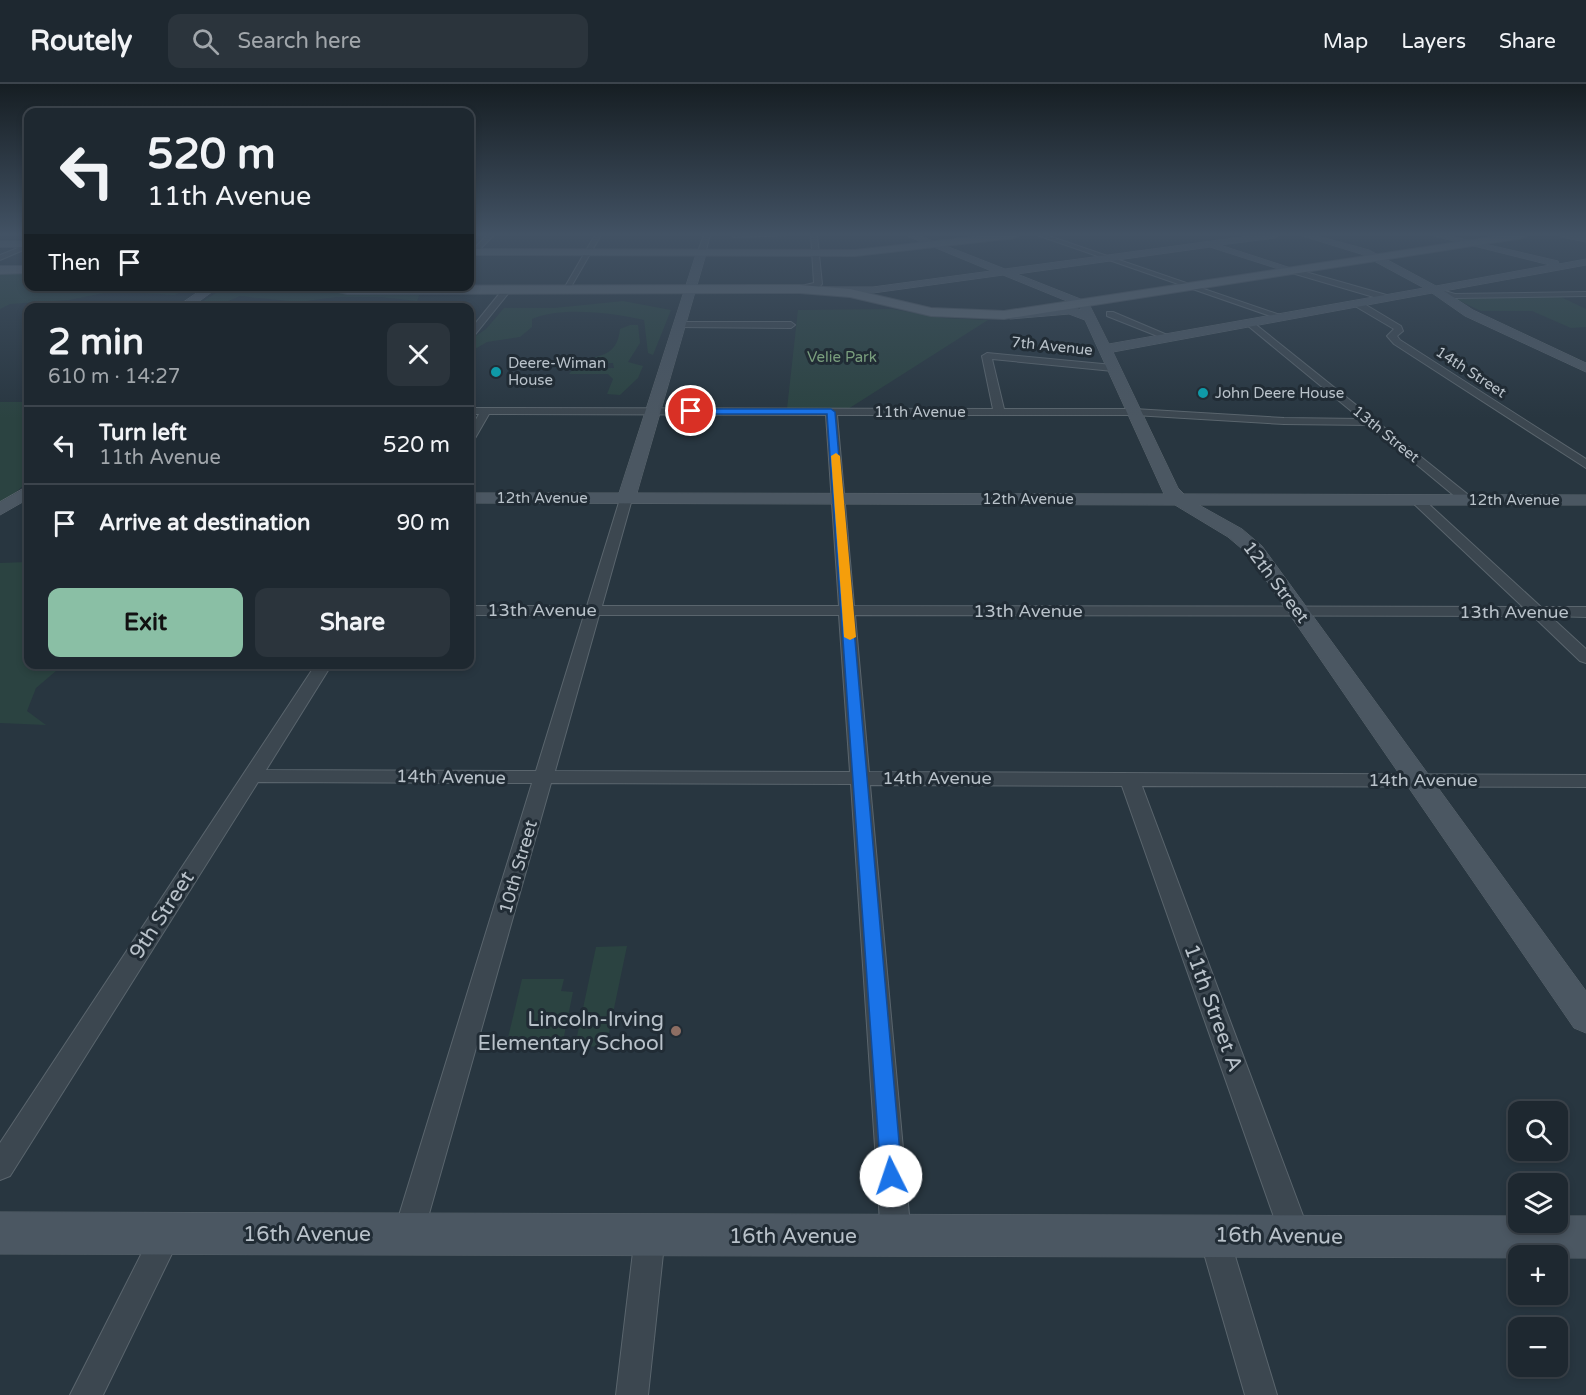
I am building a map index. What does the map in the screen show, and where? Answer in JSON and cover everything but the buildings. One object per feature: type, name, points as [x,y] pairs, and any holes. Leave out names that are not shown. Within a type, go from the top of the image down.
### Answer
[{"type":"main road","points":[[862,296],[931,312],[1004,315],[1087,311],[1154,296]]},
{"type":"street","points":[[474,329],[483,314],[501,296]]},
{"type":"street","points":[[626,499],[690,296]]},
{"type":"street","points":[[1055,296],[1087,311]]},
{"type":"street","points":[[1222,296],[1282,317]]},
{"type":"street","points":[[1381,296],[1387,298]]},
{"type":"street","name":"7th Avenue","points":[[1104,349],[1398,296]]},
{"type":"street","points":[[1444,296],[1469,313],[1584,367]]},
{"type":"street","points":[[1565,296],[1586,306]]},
{"type":"street","name":"14th Street","points":[[1358,304],[1398,328],[1398,331],[1391,336],[1397,342],[1586,464]]},
{"type":"street","name":"12th Street","points":[[1087,311],[1165,483],[1179,499],[1249,543],[1419,779],[1586,1018]]},
{"type":"street","points":[[1110,314],[1168,337]]},
{"type":"street","name":"13th Street","points":[[1250,322],[1467,500]]},
{"type":"street","points":[[680,326],[791,325]]},
{"type":"street","name":"7th Avenue","points":[[999,411],[987,356],[1113,368]]},
{"type":"street","name":"11th Avenue","points":[[474,411],[1134,412],[1284,421],[1371,422]]},
{"type":"street","points":[[474,431],[486,411]]},
{"type":"street","points":[[831,412],[840,499],[896,1236]]},
{"type":"street","points":[[0,510],[24,496]]},
{"type":"street","name":"12th Avenue","points":[[474,498],[1586,500]]},
{"type":"street","name":"10th Street","points":[[408,1235],[626,499]]},
{"type":"street","points":[[1417,500],[1586,658]]},
{"type":"street","name":"13th Avenue","points":[[474,610],[1586,612]]},
{"type":"street","name":"9th Street","points":[[0,1167],[321,669]]},
{"type":"street","name":"14th Avenue","points":[[251,776],[1586,781]]},
{"type":"street","name":"11th Street A","points":[[1130,780],[1296,1236]]},
{"type":"street","name":"16th Avenue","points":[[0,1233],[1586,1237]]},
{"type":"street","points":[[86,1395],[167,1233]]},
{"type":"street","points":[[632,1395],[650,1235]]},
{"type":"street","points":[[1214,1236],[1261,1395]]},
{"type":"green space","points":[[0,296],[88,296],[69,300],[10,304],[0,309]]},
{"type":"green space","points":[[211,296],[240,296],[223,303],[201,303]]},
{"type":"green space","points":[[242,296],[419,296],[417,301],[382,297],[336,297],[299,302]]},
{"type":"green space","points":[[1559,296],[1586,309],[1586,327],[1571,328],[1532,311],[1481,311],[1456,299]]},
{"type":"green space","points":[[623,301],[671,310],[653,355],[648,353],[644,320],[587,312],[544,315],[532,319],[532,327],[520,337],[487,342],[474,350],[474,337],[486,329],[504,308],[554,308]]},
{"type":"green space","name":"Velie Park","points":[[892,309],[943,318],[988,320],[848,409],[787,409],[798,310]]},
{"type":"green space","points":[[638,325],[640,343],[628,362],[643,366],[638,378],[620,395],[607,394],[613,379],[608,374],[569,374],[573,369],[614,368],[613,363],[584,364],[583,361],[609,352],[616,344],[620,329]]},
{"type":"green space","points":[[0,402],[23,402],[24,485],[0,505]]},
{"type":"green space","points":[[24,562],[24,669],[58,669],[36,688],[27,711],[46,725],[0,723],[0,563]]},
{"type":"green space","points":[[627,946],[606,1047],[575,1046],[596,947]]},
{"type":"green space","points":[[522,979],[564,979],[561,991],[573,992],[562,1046],[506,1046]]},
{"type":"slow traffic","points":[[836,456],[850,637]]},
{"type":"place","name":"Deere-Wiman House","points":[[496,372]]},
{"type":"place","name":"John Deere House","points":[[1203,393]]},
{"type":"place","name":"Lincoln-Irving Elementary School","points":[[676,1031]]},
{"type":"route","points":[[691,411],[831,412],[840,499],[891,1176]]}]
